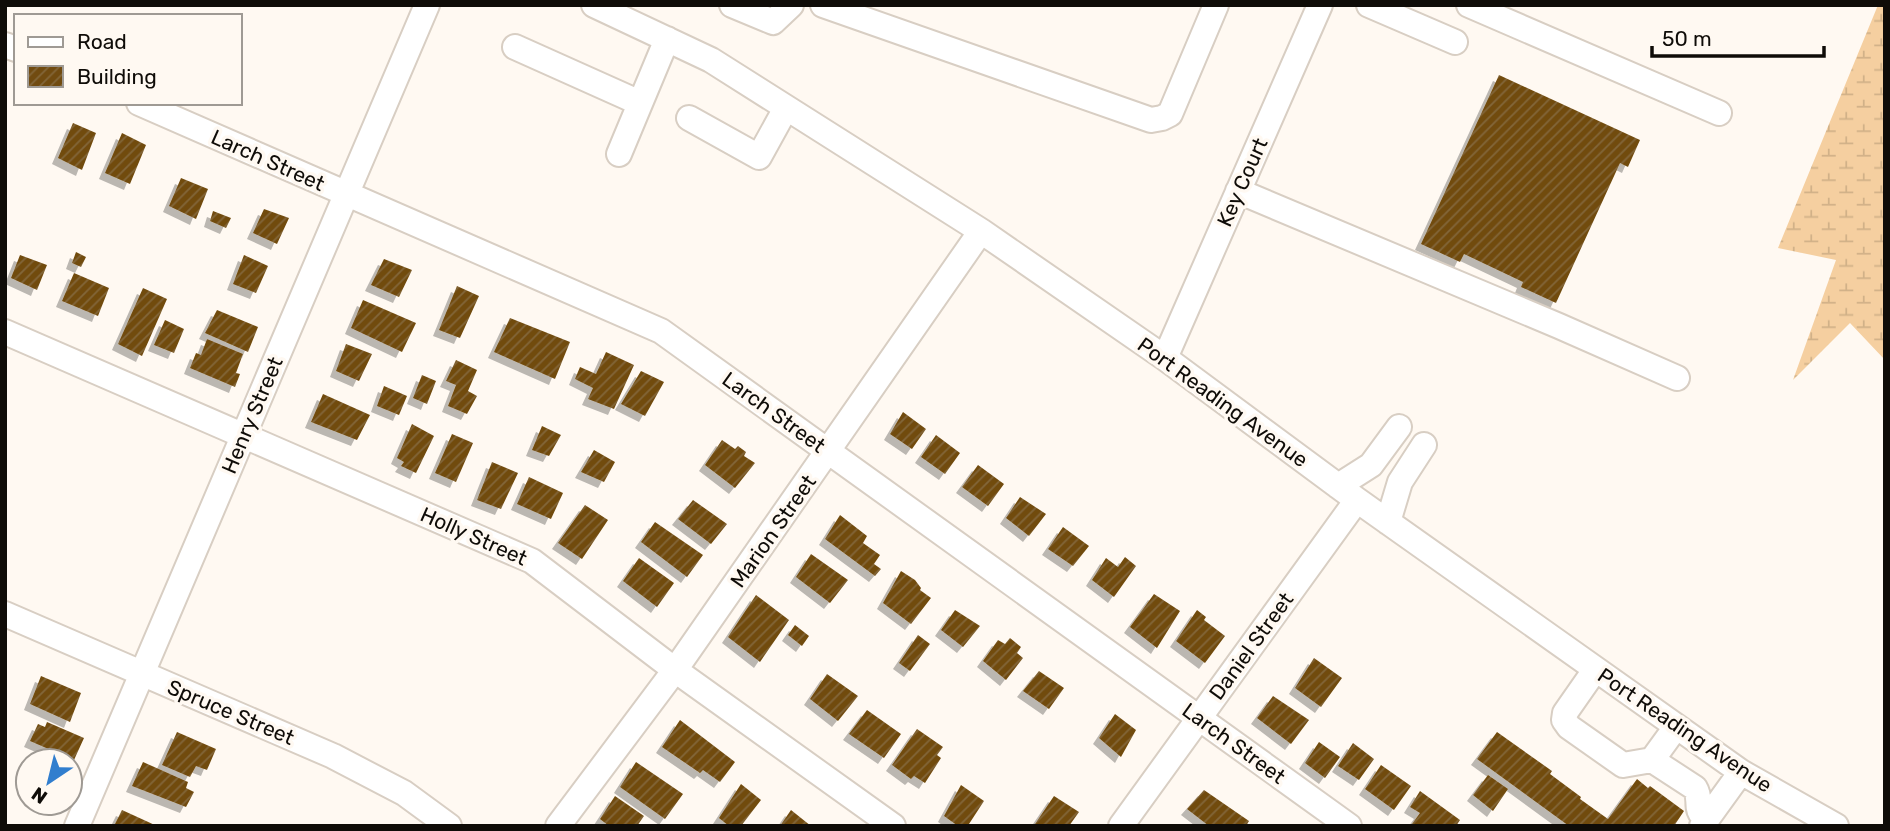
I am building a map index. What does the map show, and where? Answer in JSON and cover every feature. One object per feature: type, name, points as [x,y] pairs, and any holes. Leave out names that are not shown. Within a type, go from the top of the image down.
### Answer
[{"type":"street","name":"Henry Street","points":[[77,826],[427,5]]},
{"type":"street","name":"Port Reading Avenue","points":[[593,5],[710,60],[981,231],[1165,358],[1388,522],[1676,727],[1741,772],[1836,826]]},
{"type":"street","points":[[732,5],[773,22],[791,5]]},
{"type":"street","points":[[823,5],[1151,120],[1170,114],[1216,5]]},
{"type":"street","points":[[1369,5],[1455,42]]},
{"type":"street","points":[[1469,5],[1719,113]]},
{"type":"street","name":"Key Court","points":[[1165,358],[1313,9]]},
{"type":"street","points":[[619,154],[667,40]]},
{"type":"street","points":[[515,47],[640,103]]},
{"type":"street","name":"Larch Street","points":[[144,105],[661,331],[1349,826]]},
{"type":"street","points":[[689,118],[759,157],[786,108]]},
{"type":"street","points":[[1238,191],[1677,378]]},
{"type":"street","name":"Marion Street","points":[[558,826],[675,670],[981,231]]},
{"type":"street","name":"Holly Street","points":[[5,332],[532,561],[675,670],[893,826]]},
{"type":"street","points":[[1348,493],[1399,427]]},
{"type":"street","points":[[1388,522],[1400,482],[1424,445]]},
{"type":"street","name":"Daniel Street","points":[[1121,826],[1199,718],[1348,493]]},
{"type":"street","name":"Spruce Street","points":[[5,614],[333,756],[404,793],[449,826]]},
{"type":"street","points":[[1595,670],[1565,713],[1564,720],[1569,727],[1623,765],[1652,760],[1695,788],[1699,794],[1699,814],[1705,823],[1741,772]]},
{"type":"street","points":[[1652,760],[1676,727]]},
{"type":"green space","points":[[1878,5],[1885,5],[1885,360],[1850,323],[1793,380],[1836,260],[1778,248]]},
{"type":"building","points":[[1499,75],[1640,140],[1628,167],[1620,163],[1556,303],[1521,287],[1523,282],[1464,254],[1460,262],[1421,244]]},
{"type":"building","points":[[73,123],[96,133],[82,170],[58,158]]},
{"type":"building","points":[[122,133],[146,145],[130,184],[105,173]]},
{"type":"building","points":[[181,178],[208,189],[196,219],[169,206]]},
{"type":"building","points":[[264,209],[289,218],[277,244],[253,233]]},
{"type":"building","points":[[213,211],[231,218],[226,228],[210,221]]},
{"type":"building","points":[[76,252],[86,257],[81,267],[72,263]]},
{"type":"building","points":[[20,255],[47,265],[37,290],[11,278]]},
{"type":"building","points":[[244,255],[268,266],[256,293],[233,284]]},
{"type":"building","points":[[384,259],[412,270],[399,297],[371,285]]},
{"type":"building","points":[[74,273],[109,288],[98,316],[62,301]]},
{"type":"building","points":[[457,286],[479,296],[460,338],[439,330]]},
{"type":"building","points":[[143,288],[167,299],[142,356],[118,344]]},
{"type":"building","points":[[363,300],[416,323],[402,352],[351,328]]},
{"type":"building","points":[[217,310],[258,327],[248,352],[205,333]]},
{"type":"building","points":[[510,318],[570,342],[555,379],[494,352]]},
{"type":"building","points":[[165,320],[184,329],[174,353],[154,345]]},
{"type":"building","points":[[207,339],[243,354],[236,373],[240,374],[235,387],[190,368],[196,353],[201,355]]},
{"type":"building","points":[[346,344],[372,354],[359,381],[336,371]]},
{"type":"building","points":[[606,352],[634,365],[614,409],[588,399],[593,388],[575,379],[580,367],[596,374]]},
{"type":"building","points":[[456,360],[477,370],[468,391],[477,396],[467,414],[448,406],[456,385],[446,381]]},
{"type":"building","points":[[641,371],[664,382],[645,416],[621,404]]},
{"type":"building","points":[[422,375],[436,381],[427,404],[413,398]]},
{"type":"building","points":[[384,386],[407,396],[399,415],[377,406]]},
{"type":"building","points":[[323,394],[370,415],[357,440],[311,422]]},
{"type":"building","points":[[903,412],[926,429],[912,449],[890,434]]},
{"type":"building","points":[[412,424],[434,436],[416,473],[401,466],[404,462],[397,458]]},
{"type":"building","points":[[542,426],[561,435],[549,456],[532,450]]},
{"type":"building","points":[[452,434],[473,443],[456,482],[435,473]]},
{"type":"building","points":[[936,435],[960,453],[945,474],[921,457]]},
{"type":"building","points":[[722,440],[735,449],[738,446],[746,452],[744,456],[755,463],[735,488],[705,465]]},
{"type":"building","points":[[594,450],[615,462],[604,482],[581,472]]},
{"type":"building","points":[[492,462],[518,473],[501,509],[477,500]]},
{"type":"building","points":[[978,465],[1004,484],[988,506],[962,487]]},
{"type":"building","points":[[529,477],[563,493],[551,519],[517,504]]},
{"type":"building","points":[[1020,497],[1046,514],[1029,536],[1006,518]]},
{"type":"building","points":[[693,500],[727,524],[711,544],[678,519]]},
{"type":"building","points":[[585,505],[608,520],[582,559],[558,543]]},
{"type":"building","points":[[840,515],[867,536],[863,543],[880,555],[874,564],[881,569],[875,576],[825,539]]},
{"type":"building","points":[[655,522],[703,555],[687,577],[641,542]]},
{"type":"building","points":[[1063,527],[1089,546],[1073,566],[1048,549]]},
{"type":"building","points":[[811,554],[848,580],[830,603],[796,577]]},
{"type":"building","points":[[1125,557],[1136,566],[1114,597],[1092,580],[1106,558],[1118,567]]},
{"type":"building","points":[[639,558],[674,583],[657,607],[623,581]]},
{"type":"building","points":[[901,571],[915,580],[920,590],[931,598],[911,624],[883,603]]},
{"type":"building","points":[[1154,594],[1180,611],[1157,648],[1130,627]]},
{"type":"building","points":[[756,595],[789,620],[760,662],[728,637]]},
{"type":"building","points":[[955,610],[980,626],[963,647],[941,630]]},
{"type":"building","points":[[1197,610],[1206,617],[1204,620],[1225,636],[1205,663],[1176,641]]},
{"type":"building","points":[[795,625],[809,636],[802,646],[788,635]]},
{"type":"building","points":[[918,635],[930,644],[910,671],[899,663]]},
{"type":"building","points":[[1010,638],[1021,647],[1017,653],[1023,658],[1006,680],[983,661],[998,640],[1005,644]]},
{"type":"building","points":[[1314,658],[1342,678],[1321,707],[1295,688]]},
{"type":"building","points":[[1039,671],[1064,688],[1049,709],[1023,691]]},
{"type":"building","points":[[827,674],[858,696],[838,721],[810,699]]},
{"type":"building","points":[[41,676],[81,693],[70,722],[30,704]]},
{"type":"building","points":[[1273,696],[1309,720],[1291,744],[1257,718]]},
{"type":"building","points":[[867,710],[901,734],[884,758],[849,734]]},
{"type":"building","points":[[1115,714],[1136,730],[1121,757],[1099,738]]},
{"type":"building","points":[[680,720],[735,762],[720,782],[703,770],[700,773],[662,747]]},
{"type":"building","points":[[47,722],[84,738],[80,747],[44,747],[30,741],[38,724],[45,727]]},
{"type":"building","points":[[917,729],[943,747],[937,755],[941,758],[925,783],[914,776],[911,779],[892,765]]},
{"type":"building","points":[[177,732],[216,749],[207,770],[196,766],[190,777],[162,765]]},
{"type":"building","points":[[1497,732],[1552,771],[1550,774],[1608,819],[1637,779],[1684,811],[1674,826],[1569,826],[1477,759]]},
{"type":"building","points":[[1319,742],[1340,757],[1325,778],[1305,763]]},
{"type":"building","points":[[1353,743],[1374,759],[1359,780],[1338,766]]},
{"type":"building","points":[[143,762],[188,782],[186,788],[194,792],[186,807],[132,786]]},
{"type":"building","points":[[636,762],[683,794],[665,819],[620,787]]},
{"type":"building","points":[[1381,765],[1411,786],[1394,810],[1365,789]]},
{"type":"building","points":[[1488,775],[1508,789],[1493,811],[1473,795]]},
{"type":"building","points":[[741,784],[761,800],[741,826],[729,826],[719,818]]},
{"type":"building","points":[[961,785],[984,801],[965,826],[958,826],[944,816]]},
{"type":"building","points":[[1204,790],[1249,821],[1246,826],[1209,826],[1187,809]]},
{"type":"building","points":[[1420,791],[1460,820],[1456,826],[1414,826],[1412,824],[1420,813],[1410,807]]},
{"type":"building","points":[[615,796],[644,816],[637,826],[609,826],[600,819]]},
{"type":"building","points":[[1054,796],[1079,812],[1069,826],[1038,826],[1035,824]]},
{"type":"building","points":[[122,810],[157,826],[114,826]]},
{"type":"building","points":[[791,810],[811,826],[780,826]]}]
